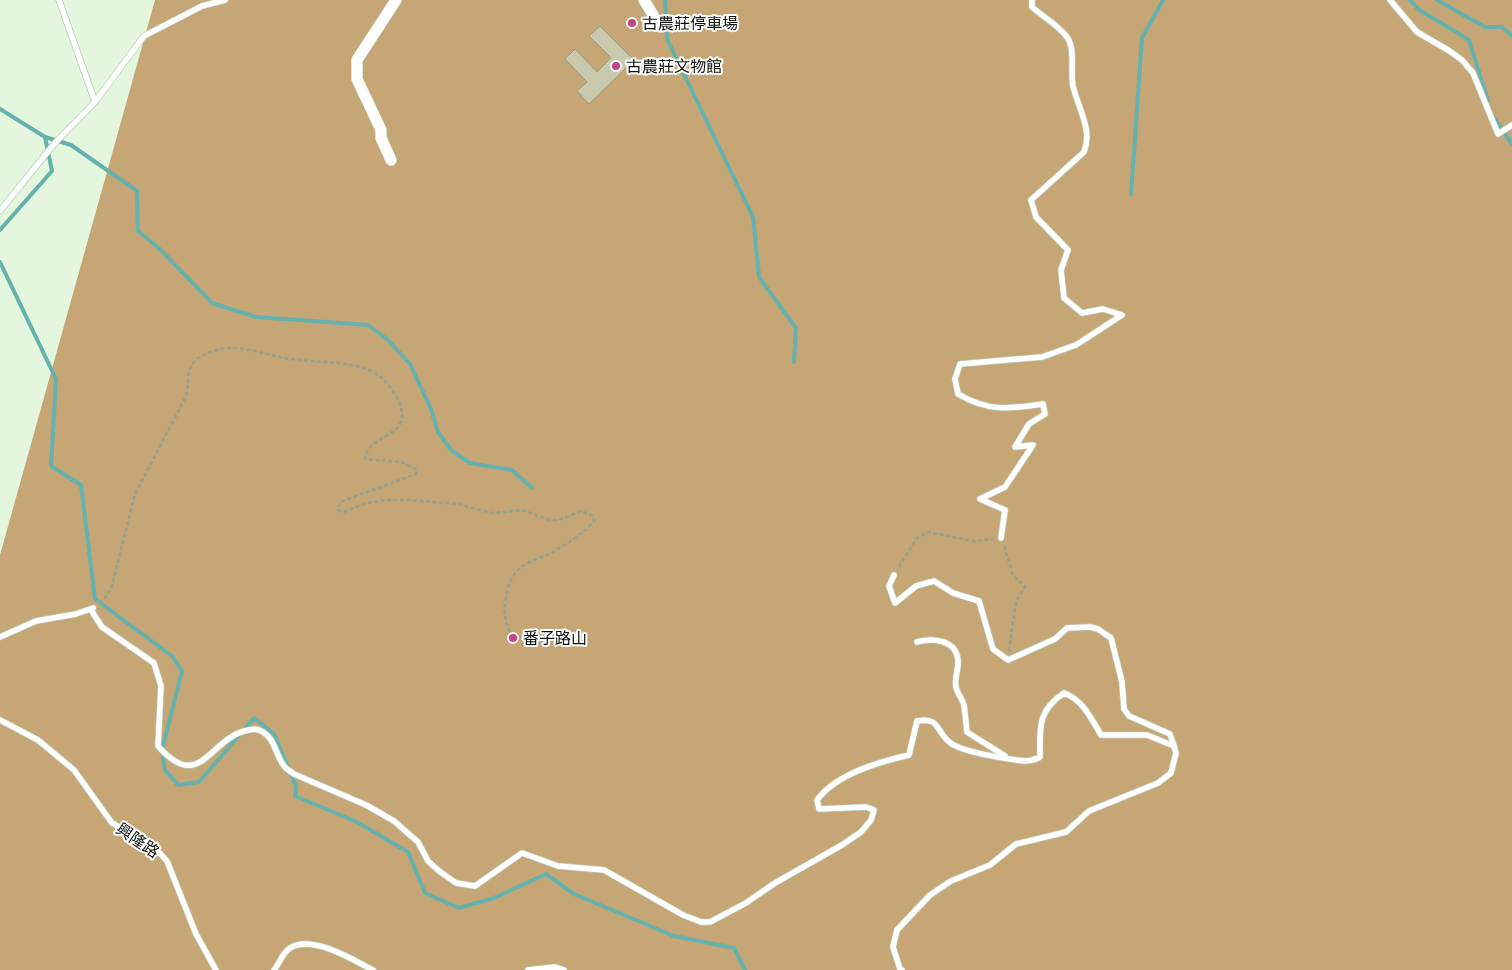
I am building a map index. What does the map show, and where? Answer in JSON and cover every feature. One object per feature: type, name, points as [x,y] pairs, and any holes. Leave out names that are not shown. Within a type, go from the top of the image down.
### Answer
[{"type":"street","points":[[391,160],[381,138],[381,130],[357,79],[357,60],[396,0]]},
{"type":"street","points":[[644,0],[659,25]]},
{"type":"lane","points":[[59,0],[95,102]]},
{"type":"lane","points":[[0,211],[54,144],[95,102],[144,36],[202,6],[225,0]]},
{"type":"lane","points":[[1001,538],[1006,510],[980,499],[1006,487],[1033,445],[1015,446],[1029,424],[1045,414],[1044,404],[993,408],[972,402],[958,394],[955,379],[960,364],[1042,357],[1076,345],[1122,315],[1103,309],[1082,313],[1064,298],[1061,270],[1068,250],[1036,217],[1031,200],[1084,152],[1087,145],[1085,121],[1073,85],[1073,60],[1067,37],[1032,6],[1032,0]]},
{"type":"lane","points":[[1390,0],[1417,32],[1462,60],[1473,73],[1498,134],[1512,125]]},
{"type":"lane","points":[[894,575],[889,586],[895,603],[916,586],[934,580],[953,593],[979,601],[993,649],[1008,660],[1055,639],[1067,628],[1090,627],[1111,638],[1122,682],[1124,709],[1129,716],[1170,734],[1176,753],[1171,773],[1158,783],[1089,811],[1066,832],[1016,844],[990,865],[957,878],[930,895],[897,930],[893,947],[902,970]]},
{"type":"lane","points":[[0,637],[36,621],[92,608],[102,627],[154,663],[160,686],[158,746],[169,759],[184,766],[199,762],[210,756],[233,734],[251,729],[259,730],[273,740],[284,767],[294,774],[366,805],[394,821],[418,842],[428,861],[439,872],[456,883],[475,886],[522,853],[558,866],[604,870],[684,915],[701,922],[710,922],[746,903],[775,883],[861,832],[871,820],[874,810],[866,807],[819,809],[817,800],[824,790],[852,774],[910,755],[917,721],[926,719],[935,723],[945,739],[967,750],[1027,761],[1040,757],[1040,728],[1044,713],[1052,700],[1064,693],[1074,696],[1084,706],[1101,735],[1147,735],[1174,746]]},
{"type":"lane","points":[[917,642],[928,639],[938,640],[952,646],[958,660],[955,674],[956,688],[963,703],[967,732],[1007,757]]},
{"type":"lane","name":"興隆路","points":[[0,720],[38,740],[67,764],[74,770],[112,823],[155,848],[167,861],[196,934],[216,970]]},
{"type":"lane","points":[[274,970],[287,950],[304,944],[325,947],[373,970]]},
{"type":"lane","points":[[528,970],[555,967],[564,970]]},
{"type":"path","points":[[105,598],[112,586],[135,494],[187,393],[190,370],[194,361],[222,348],[233,348],[291,359],[356,366],[371,371],[391,387],[402,418],[399,426],[368,450],[365,458],[402,462],[417,470],[416,474],[340,502],[338,510],[344,512],[366,503],[387,500],[409,500],[458,504],[492,513],[522,510],[550,520],[559,520],[581,512],[594,516],[594,521],[590,527],[553,552],[521,567],[514,574],[508,586],[504,613],[505,624],[513,638]]},
{"type":"path","points":[[894,575],[916,539],[928,532],[973,541],[1001,538],[1013,575],[1025,587],[1016,602],[1008,660]]},
{"type":"shaded area","points":[[155,0],[1512,0],[1512,970],[0,970],[0,555]]},
{"type":"building","name":"古農莊文物館","points":[[600,26],[634,60],[589,104],[577,91],[587,82],[565,59],[575,49],[597,72],[611,58],[589,36]]},
{"type":"waterway","points":[[665,0],[667,39],[753,217],[759,277],[796,328],[794,362]]},
{"type":"waterway","points":[[1131,194],[1142,38],[1163,0]]},
{"type":"waterway","points":[[1410,0],[1418,9],[1469,40],[1488,101]]},
{"type":"waterway","points":[[1437,0],[1485,27],[1502,27],[1512,36]]},
{"type":"waterway","points":[[0,109],[45,137],[52,171],[0,230]]},
{"type":"waterway","points":[[1492,115],[1512,144]]},
{"type":"waterway","points":[[45,137],[71,145],[137,191],[138,231],[161,250],[212,303],[256,317],[368,325],[388,340],[410,364],[431,409],[438,432],[451,450],[470,463],[512,470],[532,488]]},
{"type":"waterway","points":[[0,262],[56,379],[51,466],[81,485],[95,599],[172,656],[182,671],[162,750],[165,770],[178,785],[199,782],[254,718],[274,734],[296,786],[295,796],[357,822],[408,852],[425,893],[459,908],[494,898],[546,874],[574,894],[674,936],[734,948],[745,970]]},
{"type":"place","name":"古農莊停車場","points":[[632,23]]},
{"type":"place","name":"古農莊文物館","points":[[616,66]]},
{"type":"place","name":"番子路山","points":[[513,638]]}]
